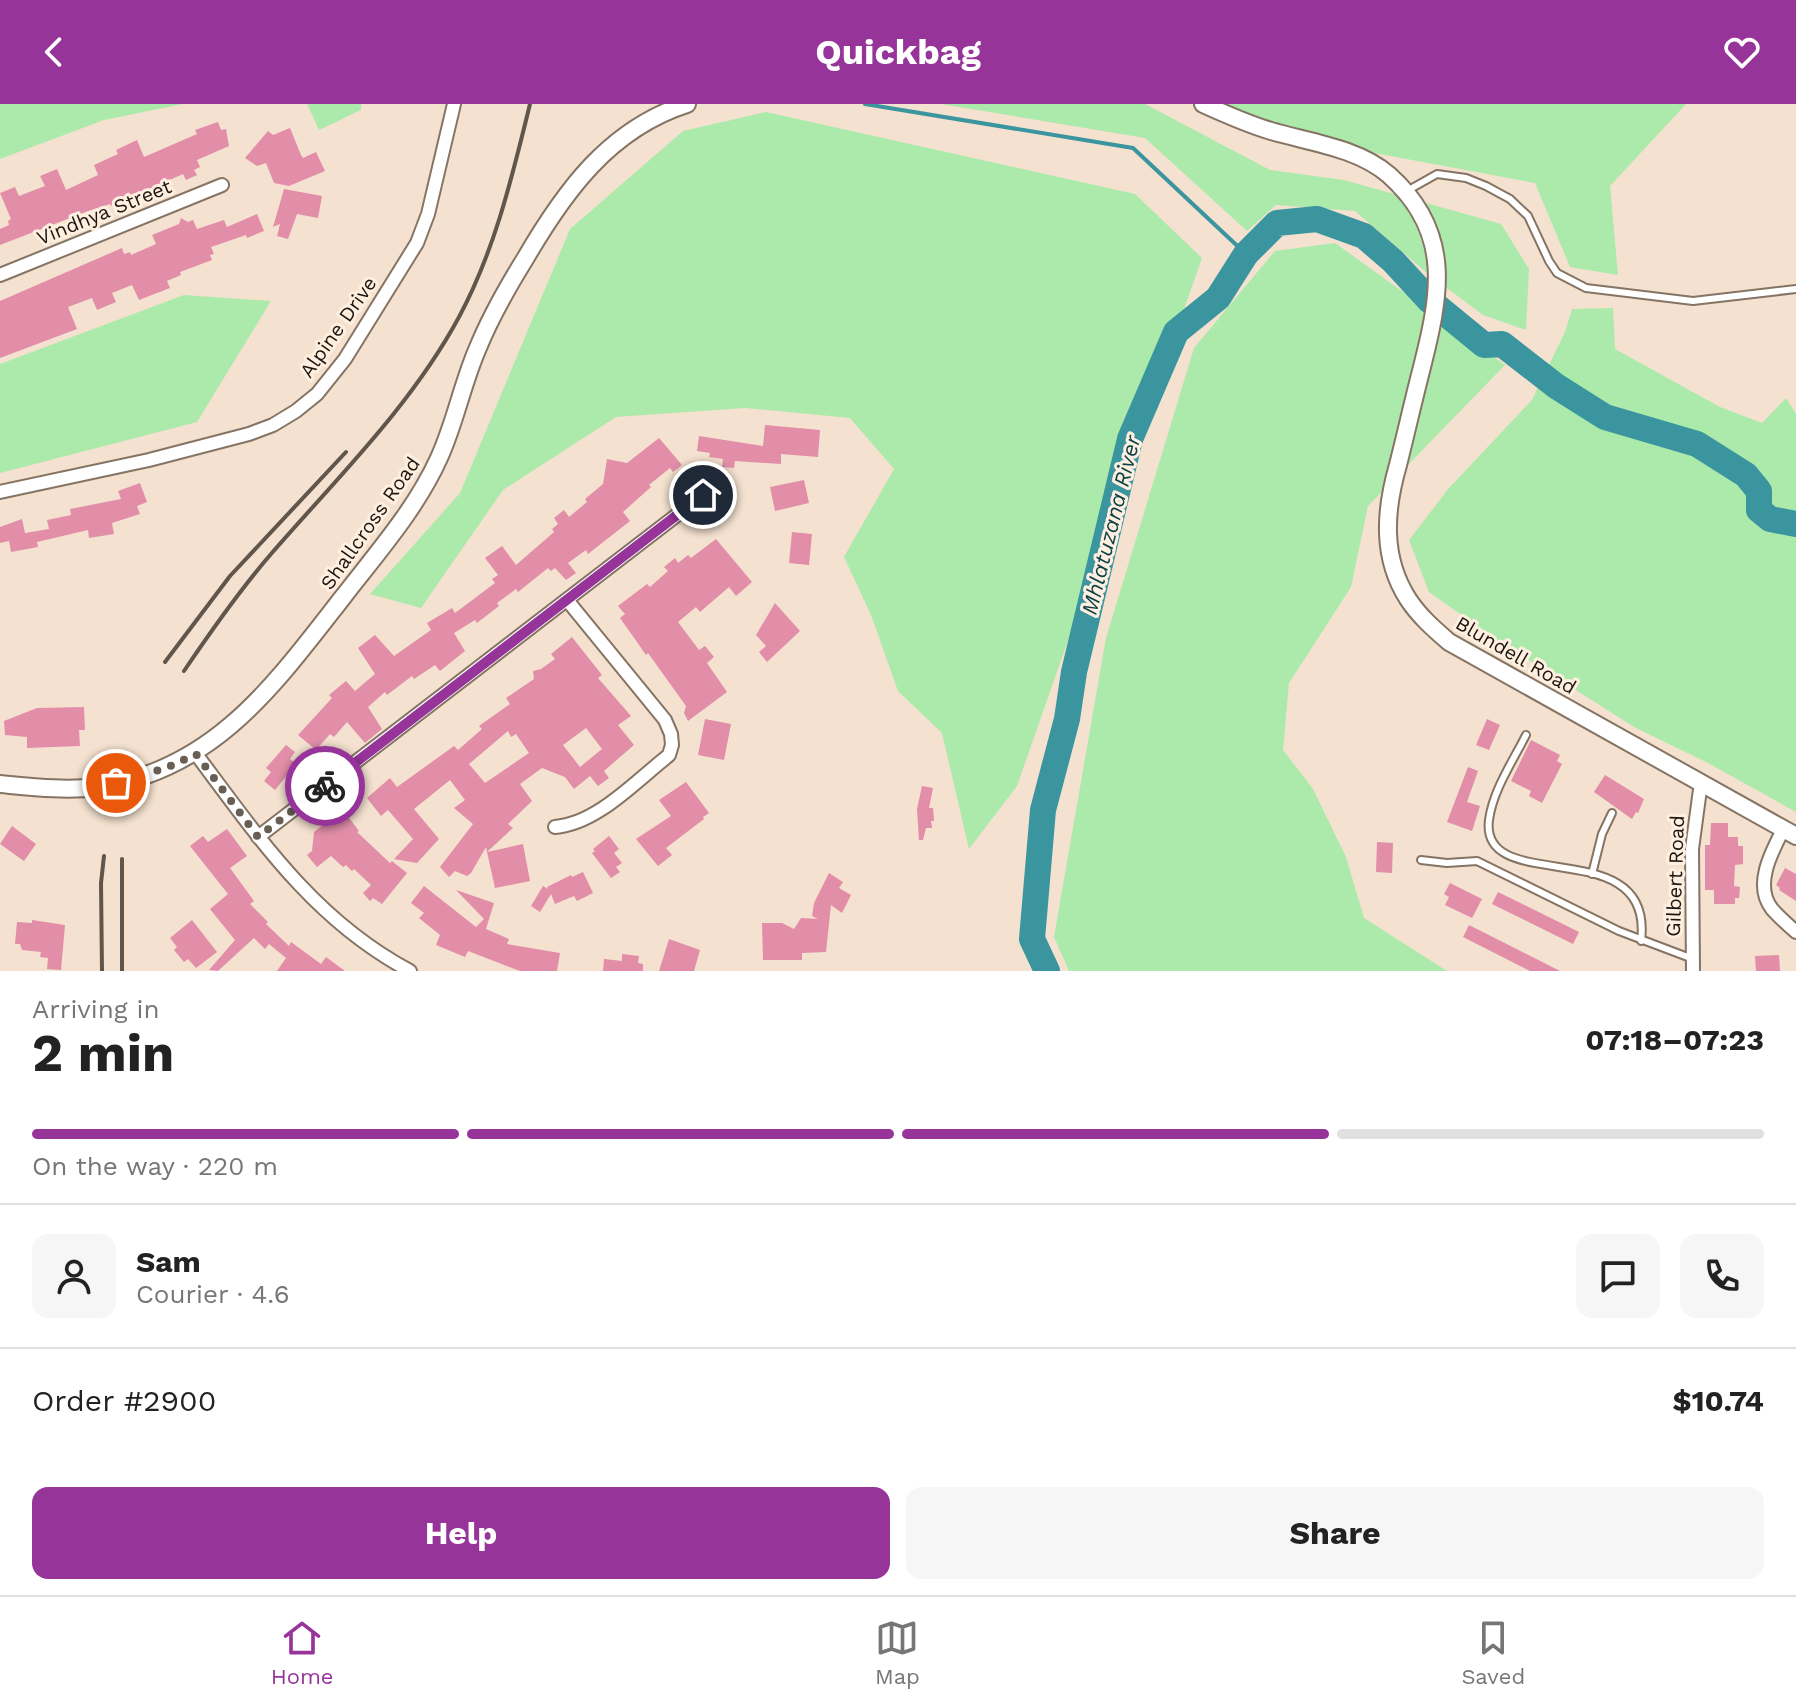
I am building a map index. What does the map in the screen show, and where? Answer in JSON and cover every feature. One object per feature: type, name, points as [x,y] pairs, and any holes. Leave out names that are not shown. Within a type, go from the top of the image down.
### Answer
[{"type":"street","name":"Alpine Drive","points":[[0,492],[149,460],[249,434],[273,425],[317,394],[345,359],[417,243],[428,214],[454,104]]},
{"type":"street","name":"Shallcross Road","points":[[0,784],[67,789],[136,779],[196,754],[257,701],[326,619],[416,499],[442,451],[477,349],[502,297],[555,208],[599,156],[652,112],[687,104]]},
{"type":"street","points":[[1203,104],[1267,130],[1361,159],[1388,174],[1405,192]]},
{"type":"street","name":"Vindhya Street","points":[[0,275],[222,185]]},
{"type":"street","name":"Blundell Road","points":[[1405,192],[1419,211],[1432,239],[1439,272],[1436,308],[1388,505],[1388,543],[1397,579],[1407,598],[1421,617],[1449,642],[1790,832]]},
{"type":"street","points":[[258,837],[703,495]]},
{"type":"street","points":[[555,827],[570,826],[604,806],[669,755],[672,745],[671,734],[657,707],[567,600]]},
{"type":"street","points":[[196,754],[286,872],[335,921],[410,971]]},
{"type":"street","name":"Gilbert Road","points":[[1693,965],[1692,849],[1701,782]]},
{"type":"street","points":[[1790,832],[1772,851],[1764,891],[1772,908],[1796,932]]},
{"type":"lane","points":[[1405,192],[1437,174],[1466,178],[1486,186],[1510,199],[1528,216],[1557,273],[1586,288],[1693,301],[1796,289]]},
{"type":"lane","points":[[1526,735],[1492,806],[1490,833],[1497,846],[1509,856],[1592,874],[1624,886],[1635,897],[1643,919],[1641,941]]},
{"type":"lane","points":[[1592,874],[1602,834],[1612,813]]},
{"type":"lane","points":[[1421,860],[1447,863],[1477,861],[1693,965]]},
{"type":"green space","points":[[0,104],[183,104],[104,120],[0,159]]},
{"type":"green space","points":[[307,104],[361,104],[361,110],[319,130]]},
{"type":"green space","points":[[941,104],[1145,104],[1270,170],[1344,180],[1501,224],[1529,269],[1526,330],[1483,315],[1427,273],[1355,211],[1276,205],[1247,231],[1145,138]]},
{"type":"green space","points":[[1210,104],[1686,104],[1610,186],[1618,275],[1570,267],[1535,183],[1369,152]]},
{"type":"green space","points":[[766,112],[1135,194],[1202,258],[1017,786],[969,849],[942,733],[898,691],[871,615],[844,557],[894,469],[850,418],[745,408],[616,417],[503,490],[421,608],[370,594],[460,493],[570,229],[683,131]]},
{"type":"green space","points":[[1335,243],[1505,365],[1368,506],[1351,587],[1289,683],[1283,750],[1313,789],[1346,857],[1364,918],[1447,971],[1069,971],[1054,937],[1106,638],[1194,348],[1275,251]]},
{"type":"green space","points":[[184,295],[271,301],[197,422],[0,473],[0,364]]},
{"type":"green space","points":[[1613,308],[1615,349],[1720,407],[1762,423],[1786,398],[1796,414],[1796,812],[1708,763],[1634,727],[1494,638],[1429,592],[1409,540],[1449,488],[1532,400],[1565,332],[1572,309]]},
{"type":"building","points":[[218,122],[221,130],[226,129],[229,146],[197,160],[200,167],[194,170],[197,175],[186,180],[183,174],[111,206],[88,211],[0,245],[0,229],[9,225],[11,219],[0,193],[15,187],[19,196],[45,186],[40,176],[57,169],[66,190],[98,175],[94,165],[118,154],[116,150],[137,140],[144,157],[197,134],[195,130]]},
{"type":"building","points":[[290,128],[303,158],[316,152],[325,171],[289,186],[274,183],[266,163],[257,166],[245,158],[268,131],[273,135]]},
{"type":"building","points":[[284,189],[322,196],[318,218],[297,214],[288,239],[277,236],[280,224],[273,227]]},
{"type":"building","points":[[257,214],[264,231],[211,247],[214,254],[210,255],[212,260],[180,272],[181,275],[167,281],[170,288],[139,300],[132,285],[112,293],[116,302],[97,310],[92,298],[68,307],[77,329],[0,358],[0,301],[122,248],[124,254],[130,252],[131,255],[156,244],[152,235],[179,224],[181,218],[188,222],[193,220],[197,229],[224,220],[227,227]]},
{"type":"building","points":[[765,425],[820,430],[818,457],[781,454],[781,464],[735,461],[734,468],[722,467],[723,459],[697,451],[699,436],[763,446]]},
{"type":"building","points":[[659,438],[682,465],[673,472],[670,468],[623,512],[630,521],[588,554],[586,550],[568,563],[576,573],[566,580],[555,568],[551,571],[548,568],[518,592],[516,589],[497,603],[499,606],[477,623],[475,620],[454,633],[465,651],[440,671],[435,665],[414,679],[412,676],[387,695],[385,692],[368,707],[382,729],[365,743],[347,722],[334,737],[330,734],[316,750],[298,735],[332,698],[329,695],[346,681],[355,691],[375,674],[358,648],[375,635],[394,656],[431,630],[427,623],[452,608],[455,613],[495,583],[492,579],[498,575],[485,558],[502,546],[516,565],[554,532],[552,529],[558,524],[554,518],[564,510],[569,517],[603,484],[607,459],[627,463]]},
{"type":"building","points":[[804,480],[809,503],[775,511],[770,487]]},
{"type":"building","points":[[140,483],[147,502],[137,506],[140,514],[112,523],[114,534],[89,538],[88,530],[37,542],[38,547],[11,552],[9,541],[0,543],[0,527],[22,519],[25,533],[49,529],[47,520],[71,515],[70,509],[121,499],[118,491]]},
{"type":"building","points":[[792,532],[812,534],[809,565],[789,563]]},
{"type":"building","points":[[716,539],[752,582],[736,596],[729,587],[700,612],[696,607],[678,622],[699,650],[705,646],[714,657],[707,663],[727,692],[688,721],[684,713],[686,706],[620,618],[625,614],[618,606],[647,584],[650,587],[668,571],[664,567],[675,558],[678,563],[688,555],[691,558]]},
{"type":"building","points":[[775,603],[800,631],[767,662],[759,652],[766,646],[756,635]]},
{"type":"building","points":[[572,637],[602,675],[598,678],[631,716],[618,725],[634,745],[604,771],[609,778],[598,786],[590,776],[574,789],[565,777],[542,768],[520,784],[532,801],[508,824],[513,828],[487,852],[486,847],[471,873],[467,876],[455,871],[449,877],[440,867],[473,824],[454,808],[465,800],[450,780],[414,809],[439,839],[417,863],[394,859],[413,839],[388,810],[381,816],[367,798],[390,778],[397,787],[454,746],[458,750],[482,729],[479,726],[510,704],[506,698],[534,679],[533,671],[555,659],[551,654]],"holes":[[[586,728],[602,749],[580,767],[563,745]],[[508,731],[511,737],[516,734],[529,753],[485,783],[469,764]]]},
{"type":"building","points":[[84,707],[85,730],[79,730],[80,746],[27,748],[27,737],[5,735],[4,721],[37,708]]},
{"type":"building","points":[[705,719],[731,724],[724,760],[698,755]]},
{"type":"building","points":[[1487,719],[1500,725],[1489,750],[1476,745]]},
{"type":"building","points":[[1531,740],[1560,755],[1557,761],[1562,764],[1542,803],[1529,796],[1531,791],[1511,781]]},
{"type":"building","points":[[286,745],[295,752],[290,759],[296,764],[275,790],[264,781],[271,772],[266,768]]},
{"type":"building","points":[[1468,767],[1478,771],[1467,802],[1480,806],[1472,831],[1447,822]]},
{"type":"building","points":[[1605,775],[1644,799],[1632,819],[1594,792]]},
{"type":"building","points":[[686,782],[709,813],[666,848],[672,855],[658,866],[636,839],[671,816],[659,800]]},
{"type":"building","points":[[922,786],[933,788],[929,808],[933,808],[934,821],[931,821],[932,828],[926,828],[923,840],[919,840],[917,809]]},
{"type":"building","points":[[343,810],[357,832],[390,863],[392,861],[407,873],[382,904],[373,898],[370,901],[363,893],[371,885],[354,869],[352,871],[346,865],[343,867],[331,856],[317,867],[307,855],[312,851],[314,832]]},
{"type":"building","points":[[1711,823],[1728,823],[1728,837],[1738,837],[1738,846],[1743,846],[1743,864],[1735,865],[1734,886],[1740,887],[1735,904],[1714,904],[1714,890],[1705,890],[1705,845],[1710,845]]},
{"type":"building","points":[[12,826],[36,844],[24,861],[0,844]]},
{"type":"building","points":[[227,829],[247,856],[230,868],[254,901],[250,904],[268,922],[266,924],[289,946],[291,942],[321,964],[326,957],[345,971],[277,971],[286,958],[269,944],[265,949],[254,938],[218,971],[209,970],[235,940],[210,909],[228,894],[190,846],[203,836],[208,842]]},
{"type":"building","points":[[609,836],[619,849],[614,853],[622,863],[616,867],[620,872],[611,878],[592,853]]},
{"type":"building","points":[[1377,842],[1393,843],[1392,873],[1376,872]]},
{"type":"building","points":[[523,844],[530,881],[495,888],[487,852]]},
{"type":"building","points":[[1785,868],[1796,874],[1796,901],[1776,885]]},
{"type":"building","points":[[583,872],[593,893],[577,901],[574,896],[555,904],[551,894],[540,912],[531,906],[543,886],[548,889],[571,875]]},
{"type":"building","points":[[829,873],[843,882],[839,888],[851,895],[842,913],[831,905],[826,952],[802,953],[802,960],[763,960],[762,923],[782,923],[794,929],[801,918],[818,919],[812,916],[814,903]]},
{"type":"building","points":[[1450,883],[1482,899],[1472,918],[1445,905],[1449,897],[1444,894]]},
{"type":"building","points":[[424,886],[476,927],[484,919],[456,890],[494,903],[486,929],[509,939],[507,944],[560,953],[557,971],[520,971],[468,951],[465,957],[436,945],[440,935],[419,918],[424,913],[411,903]]},
{"type":"building","points":[[1498,892],[1579,932],[1573,944],[1492,904]]},
{"type":"building","points":[[32,920],[65,925],[61,970],[47,969],[48,958],[40,957],[41,952],[22,950],[20,944],[15,944],[17,922],[32,923]]},
{"type":"building","points":[[192,920],[217,952],[196,968],[188,959],[184,962],[174,950],[177,947],[170,938]]},
{"type":"building","points":[[1469,925],[1560,971],[1530,971],[1463,937]]},
{"type":"building","points":[[669,939],[700,950],[694,971],[659,971]]},
{"type":"building","points":[[622,954],[639,956],[638,963],[643,964],[643,971],[603,971],[604,959],[622,961]]},
{"type":"building","points":[[1779,955],[1780,971],[1756,971],[1755,956]]},
{"type":"waterway","points":[[865,104],[1133,148],[1246,254]]},
{"type":"waterway","name":"Mhlatuzana River","points":[[1047,971],[1032,939],[1043,810],[1067,719],[1074,672],[1130,439],[1176,332],[1218,298],[1246,254],[1277,223],[1317,219],[1364,236],[1393,261],[1429,300],[1484,345],[1502,344],[1556,386],[1605,417],[1697,444],[1746,475],[1759,491],[1759,510],[1770,519],[1796,524]]},
{"type":"railway","points":[[184,671],[248,582],[372,440],[440,350],[472,292],[493,239],[530,104]]},
{"type":"railway","points":[[165,662],[230,576],[346,452]]},
{"type":"railway","points":[[102,971],[101,883],[104,856]]},
{"type":"railway","points":[[122,859],[122,971]]},
{"type":"way so far","points":[[116,783],[136,779],[196,754],[258,837],[325,786]]},
{"type":"route","points":[[325,786],[703,495]]}]
